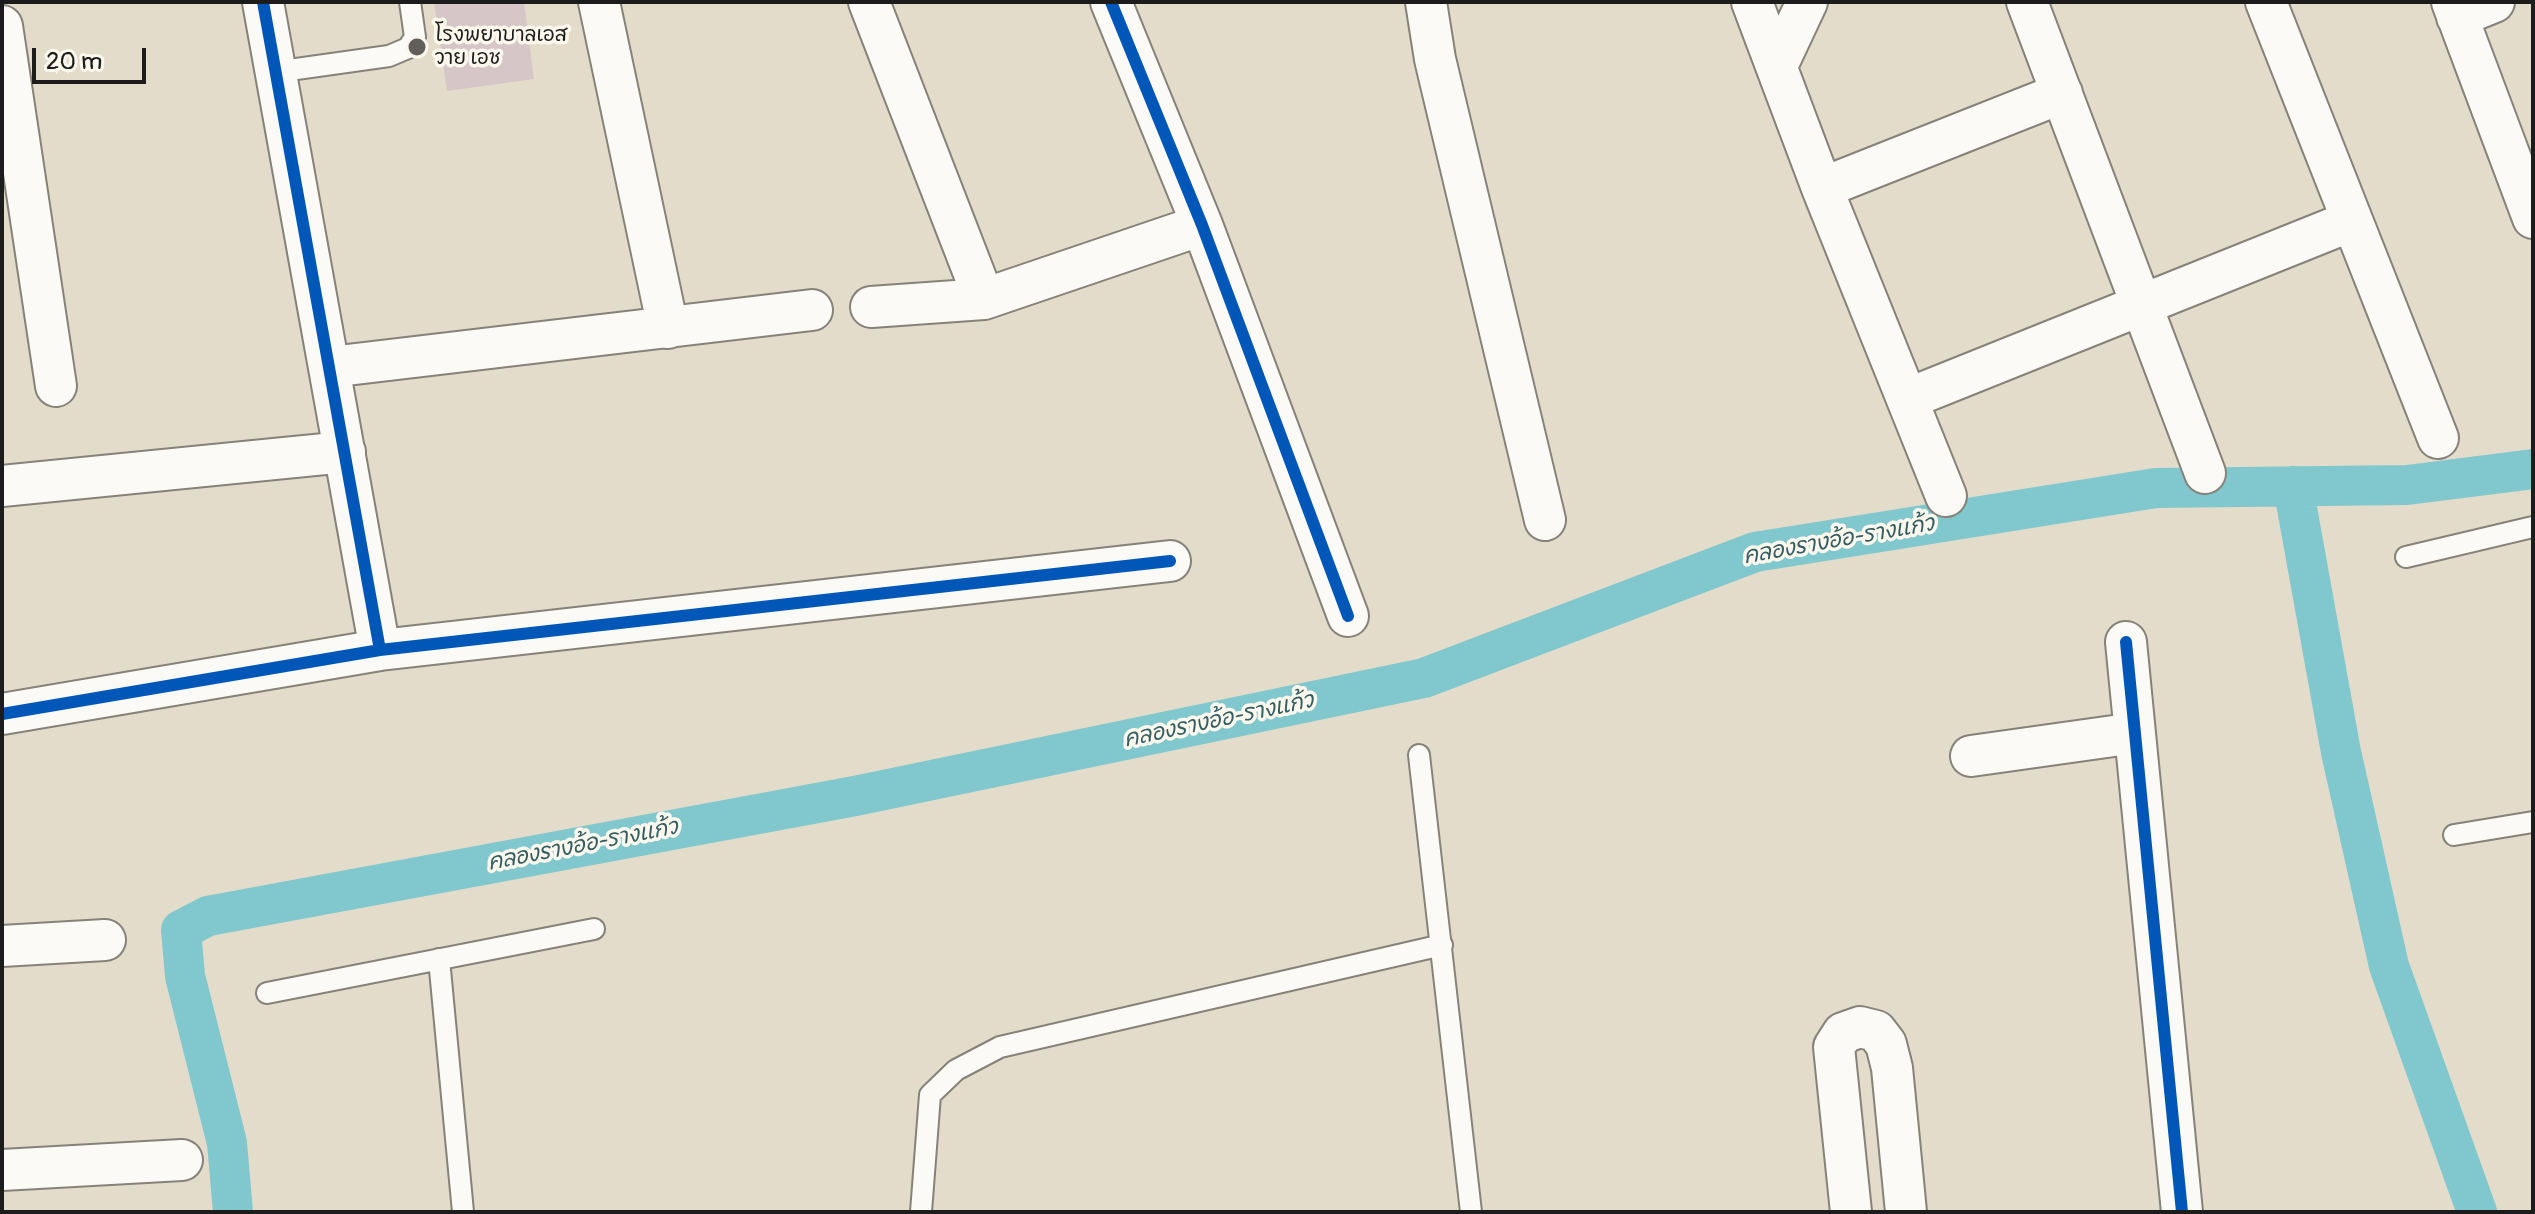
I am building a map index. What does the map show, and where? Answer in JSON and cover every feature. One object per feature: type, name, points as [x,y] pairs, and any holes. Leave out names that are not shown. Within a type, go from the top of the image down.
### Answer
[{"type":"street","points":[[263,2],[380,650]]},
{"type":"street","points":[[599,2],[668,328]]},
{"type":"street","points":[[869,2],[984,299]]},
{"type":"street","points":[[1111,2],[1202,225],[1348,616]]},
{"type":"street","points":[[1426,2],[1435,59],[1545,520]]},
{"type":"street","points":[[1752,2],[1822,188],[1946,496]]},
{"type":"street","points":[[1777,66],[1807,2]]},
{"type":"street","points":[[2027,2],[2205,473]]},
{"type":"street","points":[[2266,2],[2438,438]]},
{"type":"street","points":[[2494,2],[2455,10],[2533,218]]},
{"type":"street","points":[[2,26],[56,386]]},
{"type":"street","points":[[1822,188],[2062,93]]},
{"type":"street","points":[[1907,399],[2351,221]]},
{"type":"street","points":[[871,307],[984,299],[1202,225]]},
{"type":"street","points":[[330,367],[812,310]]},
{"type":"street","points":[[2,486],[345,452]]},
{"type":"street","points":[[2,714],[380,650],[1170,561]]},
{"type":"street","points":[[2126,642],[2182,1212]]},
{"type":"street","points":[[1971,756],[2135,733]]},
{"type":"street","points":[[2,946],[105,940]]},
{"type":"street","points":[[1851,1212],[1834,1047],[1843,1033],[1860,1027],[1876,1031],[1886,1044],[1892,1068],[1906,1212]]},
{"type":"street","points":[[2,1170],[182,1160]]},
{"type":"lane","points":[[275,72],[389,56],[408,48],[415,37],[410,2]]},
{"type":"lane","points":[[2406,557],[2533,527]]},
{"type":"lane","points":[[1419,755],[1471,1212]]},
{"type":"lane","points":[[2454,835],[2533,822]]},
{"type":"lane","points":[[267,993],[594,929]]},
{"type":"lane","points":[[921,1212],[930,1095],[956,1070],[1000,1047],[1442,945]]},
{"type":"lane","points":[[439,959],[463,1212]]},
{"type":"building","points":[[434,2],[524,2],[534,79],[447,91]]},
{"type":"waterway","name":"คลองรางอ้อ-รางแก้ว","points":[[233,1212],[227,1143],[185,976],[181,930],[208,916],[855,796],[1424,678],[1755,552],[2156,488],[2407,485],[2533,469]]},
{"type":"waterway","points":[[2293,486],[2341,752],[2389,966],[2477,1212]]},
{"type":"cycle path","points":[[263,2],[380,650]]},
{"type":"cycle path","points":[[1111,2],[1202,225],[1348,616]]},
{"type":"cycle path","points":[[2,714],[380,650],[1170,561]]},
{"type":"cycle path","points":[[2126,642],[2182,1212]]},
{"type":"place","name":"โรงพยาบาลเอส วาย เอช","points":[[417,47]]}]
